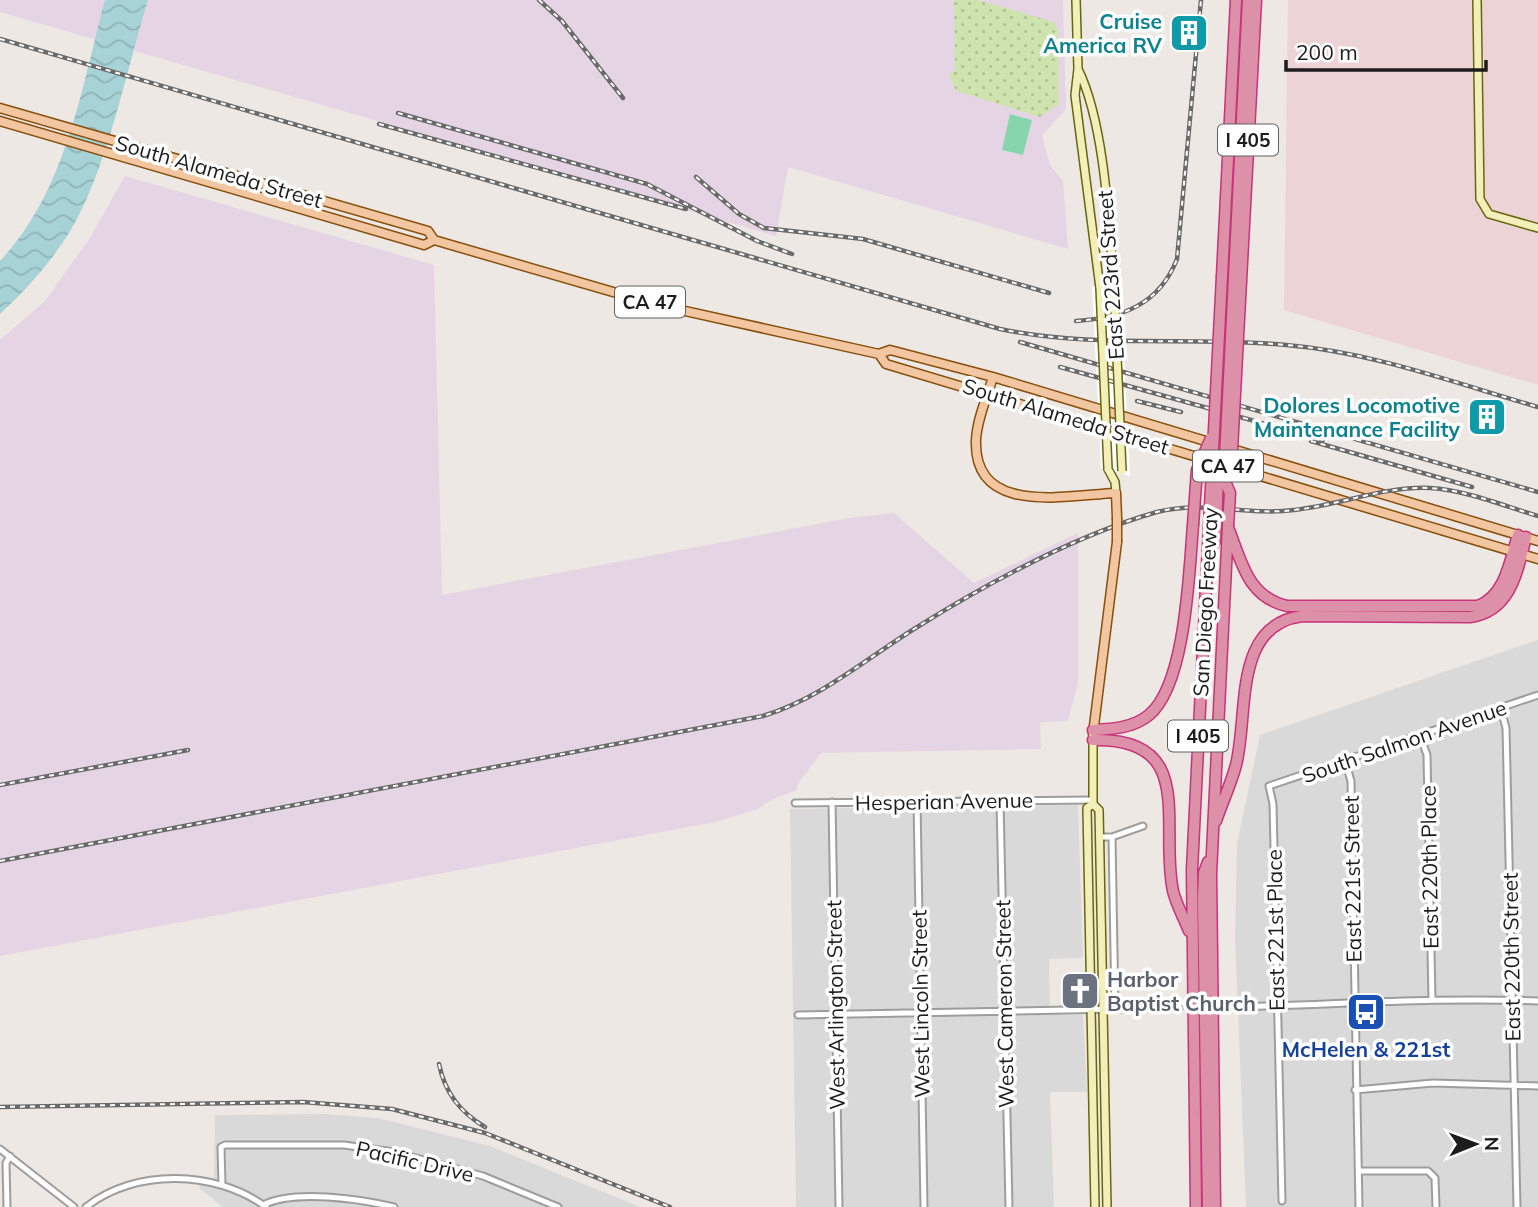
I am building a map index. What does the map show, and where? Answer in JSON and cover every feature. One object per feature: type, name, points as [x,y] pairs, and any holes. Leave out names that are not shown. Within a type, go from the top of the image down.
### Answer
[{"type":"highway","name":"San Diego Freeway","points":[[1215,1207],[1212,832],[1230,493],[1224,479],[1232,278],[1236,0]]},
{"type":"highway","points":[[1212,526],[1232,278],[1246,0]]},
{"type":"highway","name":"San Diego Freeway","points":[[1196,1207],[1191,916],[1207,555],[1212,526],[1214,431],[1232,278],[1256,0]]},
{"type":"highway","points":[[1093,735],[1137,723],[1155,709],[1166,692],[1182,630],[1197,470],[1214,431]]},
{"type":"highway","points":[[1228,526],[1244,568],[1260,594],[1287,606],[1479,606],[1492,599],[1502,586],[1517,553]]},
{"type":"highway","points":[[1212,832],[1236,765],[1252,656],[1269,629],[1284,619],[1302,616],[1479,616],[1493,610],[1506,597],[1522,536]]},
{"type":"highway","points":[[1093,735],[1136,746],[1148,753],[1164,775],[1170,802],[1173,890],[1191,939]]},
{"type":"highway","points":[[1205,1207],[1203,899],[1204,873],[1212,852]]},
{"type":"highway","points":[[1191,916],[1199,935],[1205,1207]]},
{"type":"main road","name":"East 223rd Street","points":[[1076,0],[1078,69],[1075,95],[1100,289],[1108,469],[1115,482],[1117,518],[1093,735],[1093,802]]},
{"type":"main road","points":[[1477,0],[1480,199],[1489,214],[1538,228]]},
{"type":"main road","name":"East 223rd Street","points":[[1078,69],[1089,91],[1108,216],[1122,471],[1115,482]]},
{"type":"main road","name":"South Alameda Street","points":[[0,108],[428,231],[434,240],[658,305],[878,354],[890,351],[993,377],[1538,541]]},
{"type":"main road","name":"South Alameda Street","points":[[0,121],[424,245],[434,240]]},
{"type":"main road","name":"South Alameda Street","points":[[878,354],[886,364],[1538,559]]},
{"type":"main road","points":[[993,377],[976,441],[981,469],[995,487],[1023,496],[1116,492]]},
{"type":"main road","points":[[1095,1207],[1087,808],[1093,802],[1099,810],[1100,837],[1107,1207]]},
{"type":"street","name":"South Salmon Avenue","points":[[1269,786],[1538,695]]},
{"type":"street","name":"East 220th Street","points":[[1500,709],[1506,728],[1517,1207]]},
{"type":"street","name":"East 220th Place","points":[[1420,735],[1427,755],[1432,1000]]},
{"type":"street","name":"East 221st Street","points":[[1345,761],[1351,781],[1353,1005],[1359,1207]]},
{"type":"street","name":"East 221st Place","points":[[1269,786],[1273,804],[1282,1201]]},
{"type":"street","name":"Hesperian Avenue","points":[[794,803],[1000,800],[1093,802]]},
{"type":"street","name":"West Cameron Street","points":[[1000,800],[1009,1207]]},
{"type":"street","name":"West Lincoln Street","points":[[917,801],[924,1207]]},
{"type":"street","name":"West Arlington Street","points":[[832,802],[839,1207]]},
{"type":"street","points":[[1100,837],[1111,837],[1143,826]]},
{"type":"street","points":[[1111,837],[1115,1009]]},
{"type":"street","points":[[1227,1007],[1353,1005],[1432,1000],[1538,1001]]},
{"type":"street","points":[[799,1014],[1172,1008]]},
{"type":"street","points":[[1355,1090],[1433,1083],[1538,1086]]},
{"type":"street","name":"Pacific Drive","points":[[222,1185],[221,1147],[225,1145],[344,1145],[440,1163],[558,1207]]},
{"type":"street","points":[[0,1149],[74,1207]]},
{"type":"street","points":[[7,1207],[6,1163],[10,1156]]},
{"type":"street","points":[[1359,1171],[1428,1171],[1435,1178],[1436,1207]]},
{"type":"street","points":[[86,1207],[113,1190],[173,1178],[222,1185],[265,1206],[274,1199],[293,1198],[359,1200],[394,1207]]},
{"type":"shaded area","points":[[0,0],[1063,0],[1066,109],[1042,135],[1050,165],[1063,181],[1068,249],[788,167],[776,236],[0,12]]},
{"type":"shaded area","points":[[1288,0],[1538,0],[1538,385],[1284,310]]},
{"type":"shaded area","points":[[125,176],[434,265],[442,595],[855,517],[894,513],[974,583],[1078,533],[1078,683],[1068,721],[1040,722],[1041,749],[821,753],[797,785],[797,790],[775,798],[757,809],[715,822],[0,956],[0,340],[45,301],[90,238]]},
{"type":"shaded area","points":[[1538,640],[1538,1207],[1246,1207],[1235,938],[1237,844],[1260,735]]},
{"type":"shaded area","points":[[1078,805],[1083,958],[1049,959],[1050,1015],[1083,1017],[1087,1092],[1050,1092],[1054,1207],[796,1207],[790,809]]},
{"type":"shaded area","points":[[324,1114],[378,1118],[490,1146],[640,1207],[223,1207],[199,1188],[202,1176],[214,1178],[215,1115]]},
{"type":"green space","points":[[954,0],[978,0],[1054,22],[1058,30],[1059,104],[1040,117],[956,91],[949,75],[955,70]]},
{"type":"green space","points":[[1010,114],[1032,120],[1023,155],[1002,150]]},
{"type":"water","points":[[105,0],[148,0],[105,151],[69,233],[38,275],[0,314],[0,261],[41,203],[56,171],[79,104]]},
{"type":"pier","points":[[1092,286],[1121,292],[1130,476],[1101,468]]},
{"type":"tunnel","points":[[1173,1008],[1227,1007]]},
{"type":"railway","points":[[539,0],[562,21],[623,98]]},
{"type":"railway","points":[[1076,321],[1109,317],[1137,306],[1160,288],[1177,259],[1201,0]]},
{"type":"railway","points":[[0,39],[1000,329],[1071,339],[1250,343],[1318,349],[1382,361],[1538,407]]},
{"type":"railway","points":[[398,113],[647,184],[757,241],[792,254]]},
{"type":"railway","points":[[379,124],[686,209]]},
{"type":"railway","points":[[696,177],[739,214],[764,228],[863,239],[1049,293]]},
{"type":"railway","points":[[1020,342],[1538,492]]},
{"type":"railway","points":[[1060,367],[1323,440]]},
{"type":"railway","points":[[1137,401],[1181,412]]},
{"type":"railway","points":[[1311,441],[1472,487]]},
{"type":"railway","points":[[0,861],[763,716],[823,689],[914,629],[1001,578],[1064,547],[1157,512],[1191,507],[1294,510],[1396,490],[1430,488],[1471,495],[1538,516]]},
{"type":"railway","points":[[0,785],[188,750]]},
{"type":"railway","points":[[439,1064],[445,1084],[455,1101],[485,1127]]},
{"type":"railway","points":[[0,1107],[303,1102],[392,1109],[485,1133],[670,1207]]},
{"type":"place","name":"Cruise America RV","points":[[1189,33]]},
{"type":"place","name":"Dolores Locomotive Maintenance Facility","points":[[1487,417]]},
{"type":"place","name":"Harbor Baptist Church","points":[[1080,991]]},
{"type":"place","name":"McHelen & 221st","points":[[1366,1012]]}]
